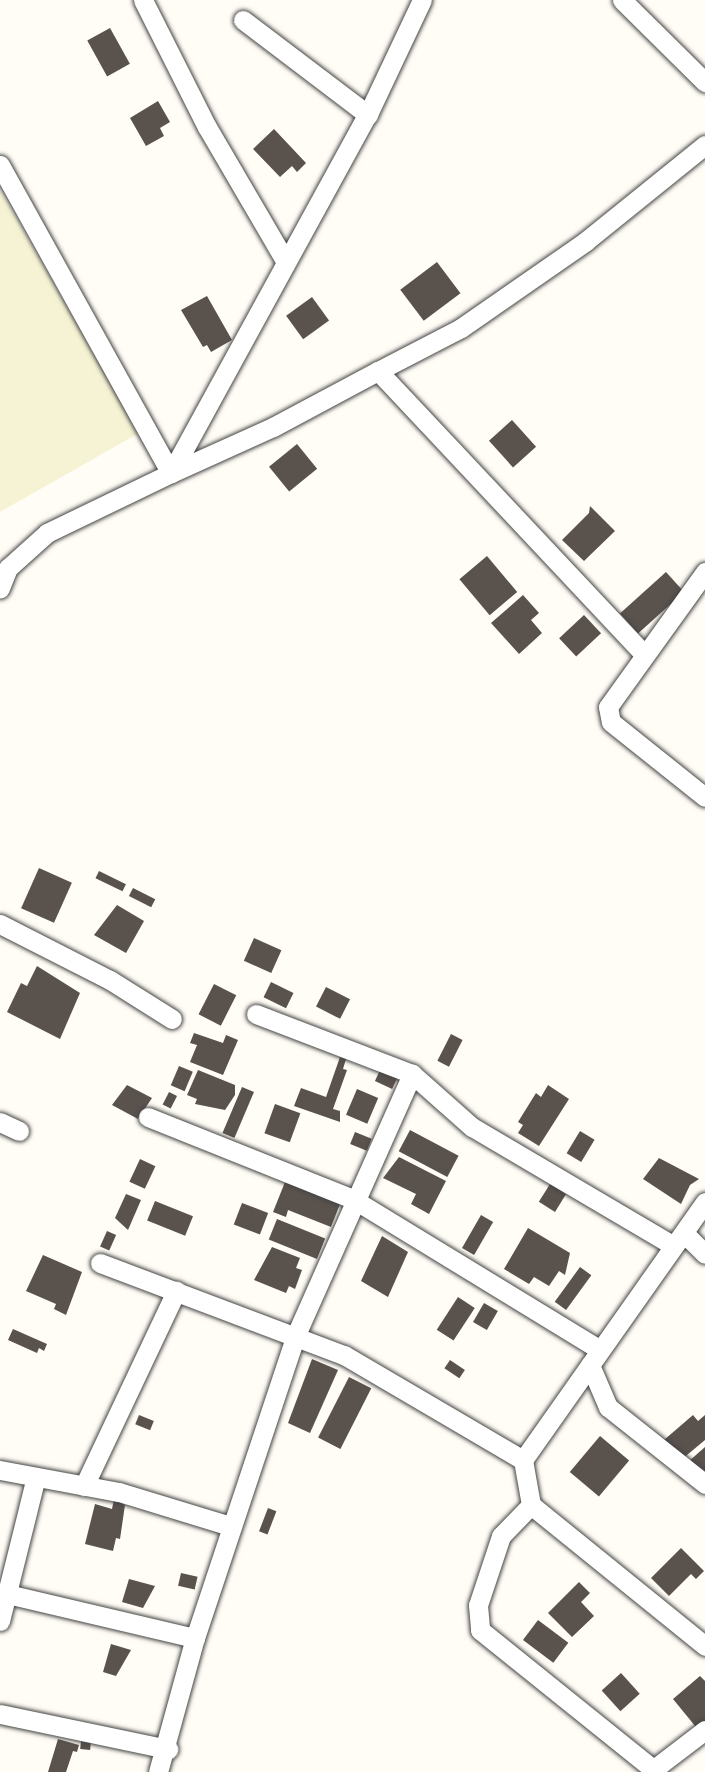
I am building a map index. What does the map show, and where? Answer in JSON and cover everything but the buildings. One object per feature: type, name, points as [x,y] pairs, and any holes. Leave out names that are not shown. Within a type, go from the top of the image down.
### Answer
[{"type":"street","points":[[143,0],[207,127],[286,262]]},
{"type":"street","points":[[171,473],[368,115],[422,0]]},
{"type":"street","points":[[622,0],[705,82]]},
{"type":"street","points":[[243,20],[368,115]]},
{"type":"street","points":[[0,588],[8,568],[47,533],[273,427],[461,328],[586,241],[705,145]]},
{"type":"street","points":[[0,165],[171,473]]},
{"type":"street","points":[[378,371],[643,653]]},
{"type":"street","points":[[705,572],[614,693],[608,706],[611,722],[705,797]]},
{"type":"street","points":[[0,925],[110,980],[172,1019]]},
{"type":"street","points":[[256,1014],[412,1074],[472,1127],[705,1254]]},
{"type":"street","points":[[158,1772],[168,1749],[195,1638],[230,1526],[295,1337],[353,1199],[412,1074]]},
{"type":"street","points":[[148,1117],[353,1199],[595,1357],[608,1407],[705,1484]]},
{"type":"street","points":[[0,1122],[19,1131]]},
{"type":"street","points":[[705,1202],[523,1460],[531,1504],[705,1646]]},
{"type":"street","points":[[100,1263],[344,1355],[523,1460]]},
{"type":"street","points":[[84,1486],[176,1291]]},
{"type":"street","points":[[0,1470],[84,1486],[230,1526]]},
{"type":"street","points":[[0,1621],[36,1477]]},
{"type":"street","points":[[531,1504],[501,1536],[478,1605],[480,1630],[651,1771],[705,1730]]},
{"type":"street","points":[[7,1594],[195,1638]]},
{"type":"street","points":[[0,1714],[168,1749]]},
{"type":"shaded area","points":[[0,190],[139,433],[0,512]]}]
